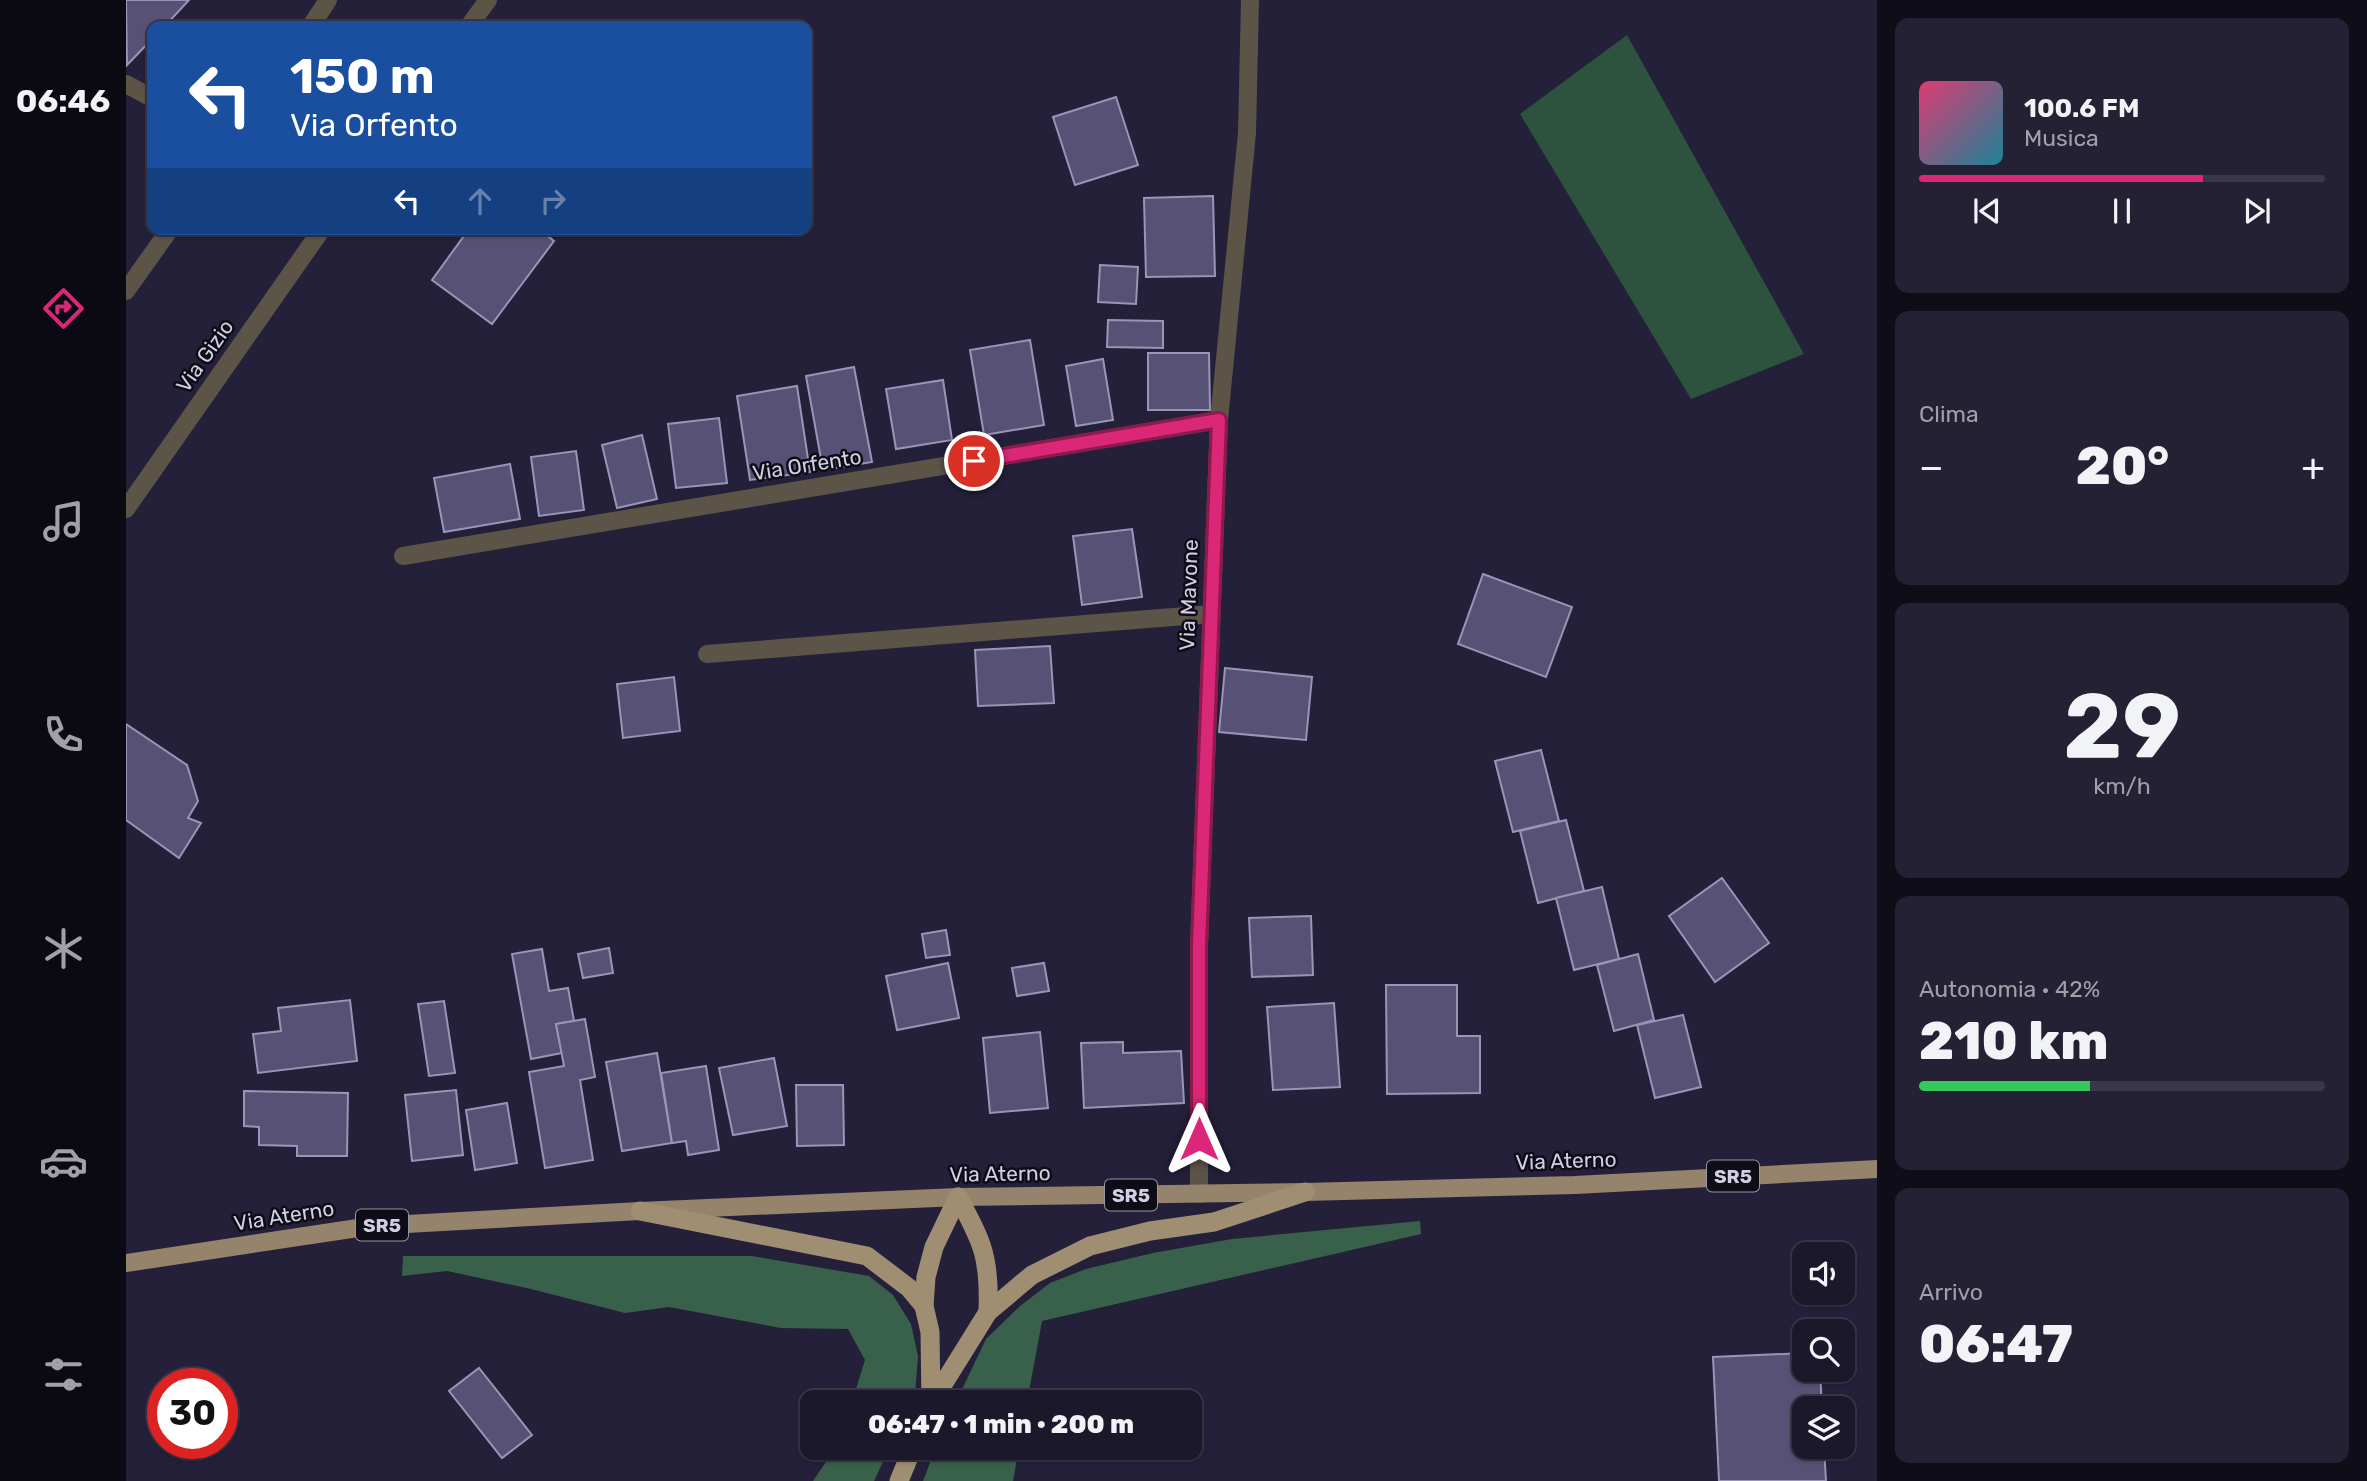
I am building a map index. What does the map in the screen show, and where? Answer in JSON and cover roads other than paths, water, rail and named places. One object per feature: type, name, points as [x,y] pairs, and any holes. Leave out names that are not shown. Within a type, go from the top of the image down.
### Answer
[{"type":"highway","points":[[939,1390],[988,1312],[1032,1275],[1090,1245],[1150,1231],[1214,1222],[1305,1192]]},
{"type":"highway","points":[[958,1196],[986,1255],[989,1279],[988,1312]]},
{"type":"highway","points":[[932,1390],[930,1332],[924,1306],[926,1277],[934,1247],[958,1196]]},
{"type":"highway","points":[[640,1211],[867,1256],[909,1288],[924,1306]]},
{"type":"highway","points":[[900,1481],[908,1460]]},
{"type":"main road","name":"Via Aterno","points":[[126,1263],[371,1226],[640,1211],[958,1196],[1199,1194],[1574,1185],[1877,1168]]},
{"type":"street","points":[[314,21],[328,0]]},
{"type":"street","points":[[473,21],[488,0]]},
{"type":"street","name":"Via Mavone","points":[[1199,1194],[1199,945],[1219,420],[1247,133],[1250,0]]},
{"type":"street","points":[[126,83],[147,94]]},
{"type":"street","points":[[126,291],[166,235]]},
{"type":"street","name":"Via Gizio","points":[[126,509],[318,235]]},
{"type":"street","name":"Via Orfento","points":[[403,556],[1219,420]]},
{"type":"street","points":[[707,654],[1211,614]]}]
